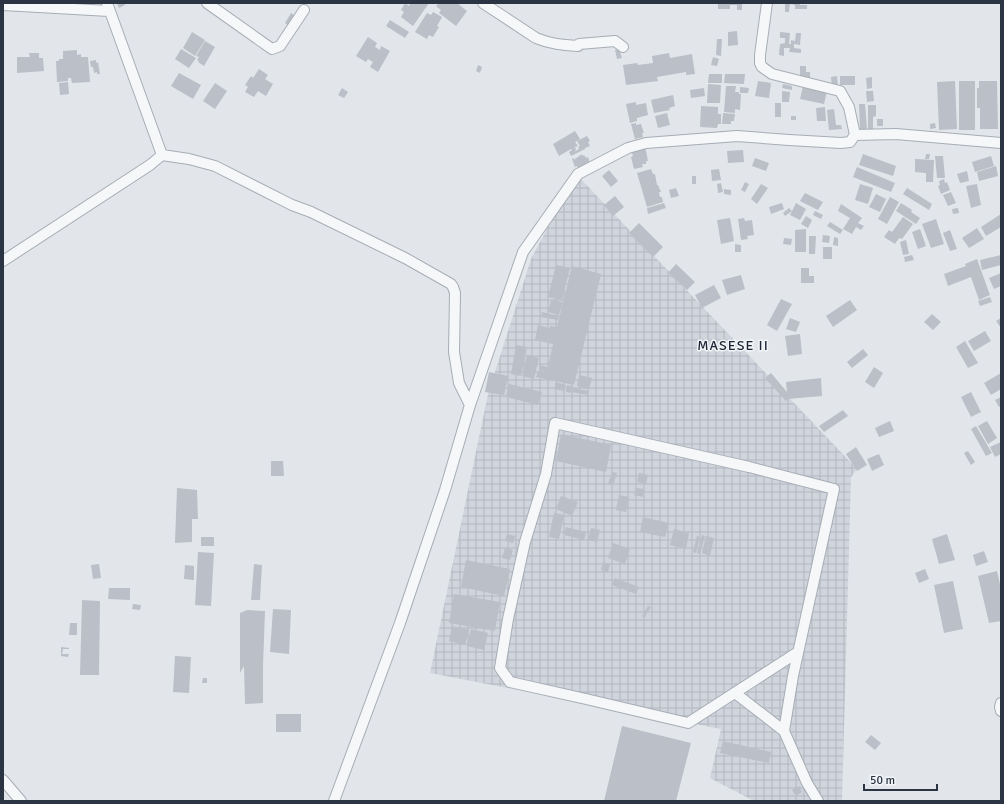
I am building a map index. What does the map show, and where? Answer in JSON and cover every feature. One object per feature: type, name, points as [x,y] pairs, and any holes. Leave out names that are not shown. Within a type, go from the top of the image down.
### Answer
[{"type":"street","points":[[207,3],[272,49],[280,46],[304,10]]},
{"type":"street","points":[[483,3],[544,42],[556,45],[578,46],[579,44],[615,41],[623,46]]},
{"type":"street","points":[[334,801],[405,608],[445,490],[470,405],[523,252],[578,174],[628,148],[646,143],[737,136],[841,143],[850,142],[855,135],[850,107],[840,91],[772,74],[762,67],[760,63],[760,54],[767,3]]},
{"type":"street","points":[[3,5],[108,7],[162,155]]},
{"type":"street","points":[[855,135],[896,134],[1001,143]]},
{"type":"street","points":[[3,261],[150,165],[162,155],[189,159],[215,166],[292,205],[311,212],[405,258],[451,284],[455,293],[454,352],[459,383],[470,405]]},
{"type":"street","points":[[784,731],[793,676],[834,489],[749,467],[556,423],[546,474],[525,542],[508,619],[500,668],[510,682],[586,698],[688,723],[798,652]]},
{"type":"street","points":[[735,693],[784,731],[807,783],[818,801]]},
{"type":"street","points":[[1001,703],[1001,711]]},
{"type":"street","points":[[3,780],[21,801]]},
{"type":"shaded area","points":[[576,174],[857,469],[851,477],[842,801],[754,801],[710,778],[721,729],[430,673],[488,394],[531,259]]},
{"type":"building","points":[[117,3],[124,3],[125,5],[119,8]]},
{"type":"building","points":[[405,3],[409,6],[410,3],[429,3],[413,26],[401,17],[404,12],[401,10]]},
{"type":"building","points":[[437,3],[457,3],[467,11],[456,26],[439,13],[441,10],[436,6],[438,4]]},
{"type":"building","points":[[718,3],[742,3],[742,10],[737,10],[737,5],[730,5],[730,9],[718,9]]},
{"type":"building","points":[[785,3],[800,3],[800,5],[807,5],[807,9],[795,9],[795,5],[790,4],[789,12],[785,12]]},
{"type":"building","points":[[433,12],[442,17],[437,26],[439,27],[433,37],[429,35],[427,39],[415,32],[427,13],[431,15]]},
{"type":"building","points":[[291,13],[297,17],[291,27],[285,23]]},
{"type":"building","points":[[390,20],[409,32],[405,38],[386,26]]},
{"type":"building","points":[[737,31],[738,45],[728,46],[728,32]]},
{"type":"building","points":[[192,32],[205,40],[195,56],[183,48]]},
{"type":"building","points":[[780,32],[790,33],[789,44],[791,44],[791,40],[795,41],[796,33],[801,33],[800,45],[794,44],[794,48],[801,49],[801,53],[789,52],[790,48],[784,48],[784,56],[779,55],[780,44],[785,43],[785,38],[780,38]]},
{"type":"building","points":[[368,37],[377,43],[375,47],[380,50],[381,46],[390,51],[378,72],[370,67],[373,62],[368,59],[366,62],[356,56]]},
{"type":"building","points":[[717,39],[722,39],[721,56],[716,55]]},
{"type":"building","points":[[205,41],[215,47],[204,66],[198,62],[199,61],[197,60],[199,57],[196,56]]},
{"type":"building","points":[[181,49],[196,58],[189,68],[175,59]]},
{"type":"building","points":[[619,49],[622,58],[617,59],[615,50]]},
{"type":"building","points":[[77,50],[77,55],[81,54],[81,57],[88,57],[90,82],[72,83],[71,78],[68,78],[68,81],[57,82],[56,61],[63,59],[63,51]]},
{"type":"building","points":[[29,53],[39,53],[39,58],[43,58],[44,71],[17,73],[17,57],[30,57]]},
{"type":"building","points":[[669,53],[670,58],[692,54],[695,74],[686,75],[686,72],[657,77],[658,81],[626,85],[623,65],[653,63],[652,56]]},
{"type":"building","points":[[713,57],[719,59],[717,66],[711,65]]},
{"type":"building","points":[[96,60],[96,63],[98,62],[100,74],[97,74],[97,72],[94,73],[93,67],[91,67],[90,61]]},
{"type":"building","points":[[478,65],[482,67],[480,73],[476,71]]},
{"type":"building","points":[[800,66],[806,66],[806,72],[810,72],[810,79],[800,79]]},
{"type":"building","points":[[259,69],[268,75],[265,79],[273,84],[266,96],[258,91],[254,97],[245,92],[248,87],[245,85],[251,76],[253,78]]},
{"type":"building","points":[[179,73],[201,85],[193,99],[171,86]]},
{"type":"building","points":[[709,74],[722,74],[722,83],[708,83]]},
{"type":"building","points":[[725,74],[745,74],[744,84],[724,83]]},
{"type":"building","points":[[837,76],[838,87],[832,87],[831,77]]},
{"type":"building","points":[[840,76],[855,76],[855,85],[840,85]]},
{"type":"building","points":[[872,77],[872,88],[867,89],[866,78]]},
{"type":"building","points":[[758,81],[771,83],[769,98],[755,96]]},
{"type":"building","points":[[955,81],[957,129],[939,130],[937,82]]},
{"type":"building","points":[[959,81],[975,81],[975,130],[959,130]]},
{"type":"building","points":[[979,81],[997,81],[998,129],[980,129],[980,108],[977,108],[977,88],[979,88]]},
{"type":"building","points":[[68,82],[69,94],[60,95],[59,83]]},
{"type":"building","points":[[215,83],[227,91],[215,109],[203,101]]},
{"type":"building","points":[[708,84],[721,85],[720,103],[707,103]]},
{"type":"building","points":[[783,84],[792,86],[792,90],[782,88]]},
{"type":"building","points":[[726,86],[736,86],[735,92],[739,92],[739,94],[741,94],[740,110],[735,109],[735,113],[724,112]]},
{"type":"building","points":[[803,86],[827,91],[824,104],[800,99]]},
{"type":"building","points":[[740,87],[749,88],[748,93],[740,93]]},
{"type":"building","points":[[342,88],[348,92],[344,98],[338,95]]},
{"type":"building","points":[[704,88],[705,96],[691,98],[690,90]]},
{"type":"building","points":[[782,91],[790,92],[789,102],[782,102]]},
{"type":"building","points":[[866,91],[873,91],[874,101],[867,102]]},
{"type":"building","points":[[673,95],[675,106],[669,108],[670,110],[654,113],[651,100]]},
{"type":"building","points":[[636,102],[636,105],[646,103],[648,115],[637,118],[637,121],[630,123],[626,104]]},
{"type":"building","points":[[775,103],[781,103],[781,117],[775,117]]},
{"type":"building","points":[[859,104],[865,104],[867,129],[860,130]]},
{"type":"building","points":[[868,105],[876,105],[876,116],[873,117],[873,131],[868,131]]},
{"type":"building","points":[[701,106],[718,107],[718,114],[721,114],[721,124],[718,124],[717,128],[700,127]]},
{"type":"building","points":[[825,107],[826,121],[817,121],[816,108]]},
{"type":"building","points":[[834,109],[836,125],[841,125],[842,129],[829,130],[827,110]]},
{"type":"building","points":[[667,113],[670,125],[658,128],[655,116]]},
{"type":"building","points":[[723,113],[735,114],[734,121],[731,121],[731,124],[722,124]]},
{"type":"building","points":[[791,116],[796,116],[796,120],[791,120]]},
{"type":"building","points":[[877,119],[883,119],[883,126],[877,126]]},
{"type":"building","points":[[636,123],[636,125],[641,124],[644,133],[642,133],[643,137],[635,139],[631,124]]},
{"type":"building","points":[[935,123],[936,128],[930,129],[930,124]]},
{"type":"building","points":[[575,131],[580,139],[575,142],[578,146],[575,147],[576,150],[574,152],[579,149],[578,147],[580,146],[577,141],[587,136],[590,141],[588,142],[590,146],[571,156],[569,152],[572,150],[571,149],[559,156],[553,144]]},
{"type":"building","points":[[645,146],[648,161],[646,161],[646,164],[642,164],[643,167],[634,169],[631,149]]},
{"type":"building","points":[[743,150],[744,162],[728,163],[727,151]]},
{"type":"building","points":[[582,154],[582,156],[584,155],[586,158],[588,157],[590,163],[578,169],[577,166],[575,167],[572,159],[574,158],[575,161],[575,159]]},
{"type":"building","points":[[863,154],[896,166],[893,176],[859,165]]},
{"type":"building","points":[[926,154],[930,154],[929,159],[925,159]]},
{"type":"building","points":[[935,156],[943,156],[945,178],[937,178]]},
{"type":"building","points":[[991,156],[994,166],[975,172],[972,162]]},
{"type":"building","points":[[755,158],[769,163],[766,171],[752,166]]},
{"type":"building","points":[[915,159],[934,160],[933,182],[926,182],[926,173],[915,172]]},
{"type":"building","points":[[996,166],[998,176],[979,181],[977,172]]},
{"type":"building","points":[[857,167],[895,183],[891,192],[853,177]]},
{"type":"building","points":[[651,169],[653,174],[655,174],[657,185],[661,192],[659,192],[660,197],[662,197],[663,202],[647,207],[637,173]]},
{"type":"building","points":[[719,169],[721,180],[712,181],[711,170]]},
{"type":"building","points":[[609,170],[618,181],[611,187],[602,176]]},
{"type":"building","points":[[967,171],[969,181],[960,183],[957,174]]},
{"type":"building","points":[[692,176],[696,176],[696,184],[692,184]]},
{"type":"building","points":[[944,179],[950,190],[941,194],[938,186],[940,185],[939,181]]},
{"type":"building","points":[[745,182],[749,184],[745,192],[741,190]]},
{"type":"building","points":[[721,183],[723,192],[718,193],[717,184]]},
{"type":"building","points":[[761,184],[768,188],[757,204],[751,199]]},
{"type":"building","points":[[860,184],[873,188],[868,204],[855,200]]},
{"type":"building","points":[[977,184],[981,205],[971,208],[966,186]]},
{"type":"building","points":[[676,188],[679,196],[671,198],[669,190]]},
{"type":"building","points":[[907,188],[932,204],[929,210],[903,194]]},
{"type":"building","points":[[724,189],[731,190],[731,195],[724,194]]},
{"type":"building","points":[[951,192],[956,203],[948,206],[943,195]]},
{"type":"building","points":[[805,193],[823,202],[818,210],[800,201]]},
{"type":"building","points":[[876,194],[886,199],[880,212],[869,207]]},
{"type":"building","points":[[615,196],[624,207],[613,216],[604,205]]},
{"type":"building","points":[[890,197],[899,202],[887,224],[878,219]]},
{"type":"building","points":[[664,203],[666,208],[648,214],[647,208]]},
{"type":"building","points":[[782,203],[784,209],[771,214],[769,207]]},
{"type":"building","points":[[796,203],[806,209],[800,220],[790,215]]},
{"type":"building","points":[[901,203],[912,210],[911,212],[920,218],[916,224],[896,211]]},
{"type":"building","points":[[841,204],[862,218],[858,223],[864,226],[861,230],[856,227],[852,234],[843,229],[850,218],[838,211]]},
{"type":"building","points":[[789,208],[792,211],[785,216],[783,213]]},
{"type":"building","points":[[958,208],[959,213],[953,214],[952,209]]},
{"type":"building","points":[[815,211],[823,215],[821,219],[813,215]]},
{"type":"building","points":[[1001,214],[1001,227],[986,236],[981,227]]},
{"type":"building","points":[[806,216],[812,220],[808,228],[801,224]]},
{"type":"building","points":[[903,217],[913,224],[902,239],[899,238],[895,244],[884,237],[889,230],[892,232]]},
{"type":"building","points":[[730,218],[734,241],[721,244],[717,220]]},
{"type":"building","points":[[744,218],[745,221],[752,220],[754,235],[747,236],[748,239],[741,240],[738,219]]},
{"type":"building","points":[[936,219],[944,244],[931,248],[922,224]]},
{"type":"building","points":[[830,222],[843,230],[840,234],[827,226]]},
{"type":"building","points":[[639,223],[663,247],[653,257],[629,233]]},
{"type":"building","points":[[977,228],[984,239],[969,248],[962,238]]},
{"type":"building","points":[[806,229],[806,252],[795,252],[795,230]]},
{"type":"building","points":[[920,229],[926,246],[918,249],[912,232]]},
{"type":"building","points":[[950,230],[957,249],[950,251],[943,233]]},
{"type":"building","points":[[823,235],[830,236],[829,243],[822,242]]},
{"type":"building","points":[[809,236],[816,236],[815,254],[809,254]]},
{"type":"building","points":[[834,237],[838,238],[838,246],[833,245]]},
{"type":"building","points":[[784,238],[792,239],[791,245],[783,244]]},
{"type":"building","points":[[906,240],[909,254],[903,255],[900,242]]},
{"type":"building","points":[[735,244],[741,245],[741,252],[735,252]]},
{"type":"building","points":[[823,247],[832,247],[832,259],[823,259]]},
{"type":"building","points":[[912,255],[914,260],[905,262],[904,257]]},
{"type":"building","points":[[1001,255],[1001,265],[982,270],[980,260]]},
{"type":"building","points":[[977,259],[990,295],[979,300],[971,277],[948,286],[944,274],[966,266],[965,264]]},
{"type":"building","points":[[676,264],[695,282],[687,290],[668,273]]},
{"type":"building","points":[[556,265],[570,268],[562,300],[548,297]]},
{"type":"building","points":[[572,266],[601,274],[574,385],[536,377],[538,371],[546,373],[539,370],[540,365],[548,367],[553,344],[535,340],[538,325],[550,328],[550,326],[557,327]]},
{"type":"building","points":[[801,268],[809,268],[809,276],[814,276],[814,283],[801,283]]},
{"type":"building","points":[[1001,273],[1001,286],[994,289],[989,278]]},
{"type":"building","points":[[741,275],[745,289],[727,295],[722,280]]},
{"type":"building","points":[[714,285],[721,298],[702,308],[695,295]]},
{"type":"building","points":[[990,297],[992,302],[980,306],[978,301]]},
{"type":"building","points":[[781,299],[792,304],[777,331],[767,325]]},
{"type":"building","points":[[551,300],[563,302],[559,315],[548,312]]},
{"type":"building","points":[[850,300],[857,310],[833,327],[826,316]]},
{"type":"building","points":[[542,312],[559,316],[558,320],[541,317]]},
{"type":"building","points":[[932,314],[941,322],[933,330],[924,322]]},
{"type":"building","points":[[790,318],[800,322],[796,332],[786,329]]},
{"type":"building","points":[[1001,318],[1001,328],[996,321]]},
{"type":"building","points":[[985,331],[991,341],[974,351],[968,341]]},
{"type":"building","points":[[800,334],[802,354],[788,356],[785,336]]},
{"type":"building","points":[[965,341],[978,363],[968,368],[956,347]]},
{"type":"building","points":[[516,345],[527,347],[521,376],[511,374]]},
{"type":"building","points":[[863,349],[868,355],[852,368],[847,362]]},
{"type":"building","points":[[527,355],[539,358],[534,379],[522,376]]},
{"type":"building","points":[[874,367],[883,373],[874,388],[865,382]]},
{"type":"building","points":[[489,372],[508,376],[504,395],[485,392]]},
{"type":"building","points":[[771,373],[787,392],[786,382],[821,378],[822,396],[788,399],[786,401],[765,378]]},
{"type":"building","points":[[1001,373],[1001,389],[991,395],[984,383]]},
{"type":"building","points":[[579,375],[592,378],[589,389],[577,386]]},
{"type":"building","points":[[556,382],[566,385],[564,391],[554,389]]},
{"type":"building","points":[[509,384],[542,392],[538,405],[506,397]]},
{"type":"building","points":[[567,385],[572,386],[571,393],[566,392]]},
{"type":"building","points":[[573,388],[589,391],[588,395],[572,392]]},
{"type":"building","points":[[971,392],[981,412],[971,417],[961,397]]},
{"type":"building","points":[[1001,397],[1001,406],[999,407],[995,400]]},
{"type":"building","points":[[843,410],[848,416],[824,432],[819,426]]},
{"type":"building","points":[[890,421],[894,431],[879,437],[875,428]]},
{"type":"building","points":[[987,421],[997,438],[988,444],[978,426]]},
{"type":"building","points":[[976,426],[992,453],[986,456],[971,429]]},
{"type":"building","points":[[561,434],[611,445],[606,472],[556,461]]},
{"type":"building","points":[[1001,442],[1001,454],[995,457],[990,447]]},
{"type":"building","points":[[856,447],[867,465],[857,471],[846,454]]},
{"type":"building","points":[[968,451],[975,462],[971,465],[964,453]]},
{"type":"building","points":[[879,454],[884,465],[872,471],[867,459]]},
{"type":"building","points":[[271,461],[283,461],[284,476],[271,476]]},
{"type":"building","points":[[612,472],[617,473],[613,485],[608,484]]},
{"type":"building","points":[[639,473],[648,475],[646,484],[637,482]]},
{"type":"building","points":[[177,488],[197,490],[198,519],[192,519],[192,542],[175,543]]},
{"type":"building","points":[[636,488],[644,489],[643,497],[634,495]]},
{"type":"building","points":[[619,495],[629,497],[626,512],[616,510]]},
{"type":"building","points":[[561,496],[578,502],[572,516],[556,509]]},
{"type":"building","points":[[554,513],[564,515],[559,539],[549,537]]},
{"type":"building","points":[[643,517],[669,523],[665,537],[640,532]]},
{"type":"building","points":[[566,527],[586,532],[584,540],[564,535]]},
{"type":"building","points":[[591,528],[600,530],[597,542],[588,540]]},
{"type":"building","points":[[674,529],[689,533],[686,549],[682,549],[685,536],[682,548],[670,545]]},
{"type":"building","points":[[507,534],[515,536],[513,543],[505,541]]},
{"type":"building","points":[[947,534],[955,560],[939,564],[932,539]]},
{"type":"building","points":[[702,535],[705,536],[700,554],[697,553]]},
{"type":"building","points":[[697,536],[700,537],[696,553],[693,552]]},
{"type":"building","points":[[706,536],[714,538],[710,556],[702,553]]},
{"type":"building","points":[[201,537],[214,537],[214,546],[201,546]]},
{"type":"building","points":[[613,543],[630,549],[625,564],[608,558]]},
{"type":"building","points":[[505,548],[513,550],[510,560],[502,558]]},
{"type":"building","points":[[984,551],[988,562],[976,566],[973,555]]},
{"type":"building","points":[[198,552],[214,553],[211,606],[195,605]]},
{"type":"building","points":[[466,560],[510,569],[504,596],[461,587]]},
{"type":"building","points":[[603,562],[610,564],[608,572],[601,570]]},
{"type":"building","points":[[99,564],[101,578],[93,579],[91,565]]},
{"type":"building","points":[[254,564],[262,565],[260,600],[251,600]]},
{"type":"building","points":[[185,565],[194,566],[194,580],[184,579]]},
{"type":"building","points":[[925,569],[929,579],[919,583],[915,573]]},
{"type":"building","points":[[997,571],[1001,589],[1001,621],[989,623],[978,576]]},
{"type":"building","points":[[615,578],[639,587],[636,594],[612,585]]},
{"type":"building","points":[[953,581],[963,629],[944,633],[934,585]]},
{"type":"building","points":[[109,588],[130,588],[130,600],[108,599]]},
{"type":"building","points":[[454,594],[500,602],[495,631],[449,623]]},
{"type":"building","points":[[82,600],[100,601],[99,675],[80,675]]},
{"type":"building","points":[[133,604],[141,605],[140,610],[132,609]]},
{"type":"building","points":[[648,606],[651,607],[644,618],[642,616]]},
{"type":"building","points":[[273,609],[291,610],[289,654],[270,652]]},
{"type":"building","points":[[247,610],[265,611],[263,703],[245,704],[244,666],[240,673],[240,613]]},
{"type":"building","points":[[70,623],[77,623],[77,635],[69,635]]},
{"type":"building","points":[[452,626],[469,630],[465,645],[449,641]]},
{"type":"building","points":[[471,629],[488,633],[484,650],[467,646]]},
{"type":"building","points":[[61,647],[69,648],[63,649],[62,654],[69,654],[68,657],[61,656]]},
{"type":"building","points":[[175,656],[191,657],[189,693],[173,692]]},
{"type":"building","points":[[203,678],[207,678],[207,683],[202,683]]},
{"type":"building","points":[[276,714],[301,714],[301,732],[276,732]]},
{"type":"building","points":[[622,726],[691,743],[676,801],[604,801]]},
{"type":"building","points":[[871,735],[881,743],[875,750],[865,742]]},
{"type":"building","points":[[723,741],[771,752],[769,763],[720,753]]},
{"type":"building","points":[[799,786],[802,792],[796,796],[792,790]]},
{"type":"district","name":"MASESE II","points":[[733,345]]}]
